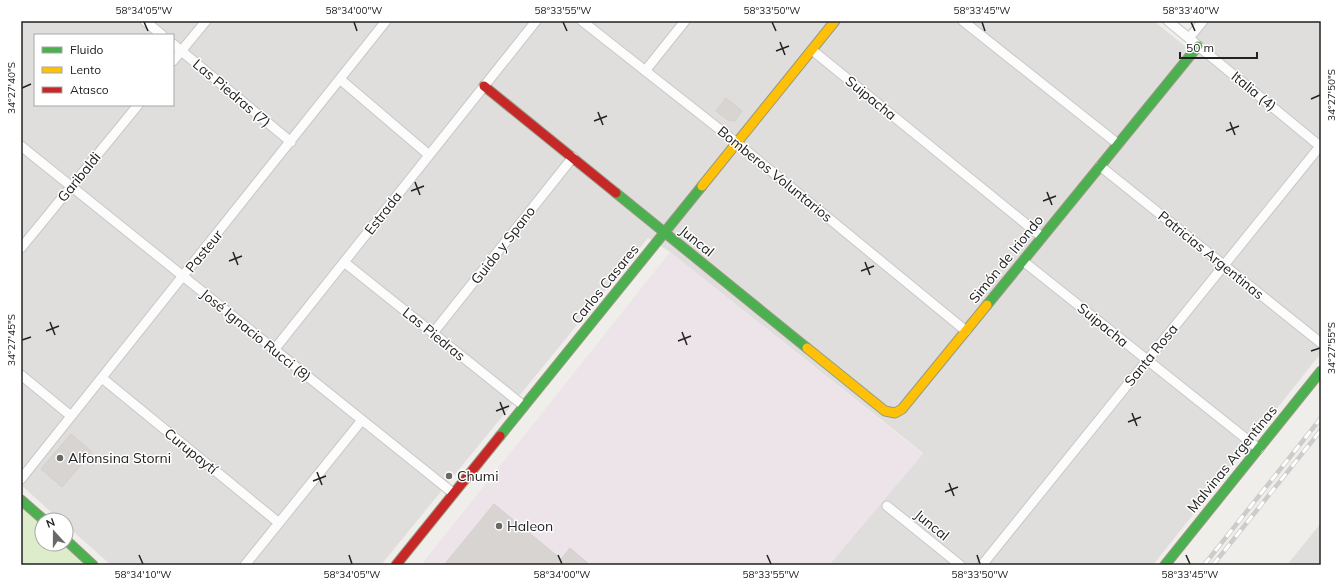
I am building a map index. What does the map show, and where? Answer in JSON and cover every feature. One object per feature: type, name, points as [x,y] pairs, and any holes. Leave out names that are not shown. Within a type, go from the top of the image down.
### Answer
[{"type":"street","points":[[145,21],[161,34]]},
{"type":"street","points":[[174,60],[206,21]]},
{"type":"street","name":"Pasteur","points":[[21,479],[341,80],[386,21]]},
{"type":"street","name":"Estrada","points":[[274,350],[536,21]]},
{"type":"street","name":"Bomberos Voluntarios","points":[[582,21],[737,143],[966,331]]},
{"type":"street","points":[[645,71],[685,21]]},
{"type":"street","name":"Carlos Casares","points":[[396,565],[835,21]]},
{"type":"street","points":[[963,21],[1118,144]]},
{"type":"street","name":"Italia (4)","points":[[1168,21],[1321,146]]},
{"type":"street","points":[[1189,38],[1203,21]]},
{"type":"street","name":"Las Piedras (7)","points":[[174,45],[291,142]]},
{"type":"street","name":"Simón de Iriondo","points":[[895,413],[902,409],[1198,46]]},
{"type":"street","name":"Suipacha","points":[[812,50],[1042,237]]},
{"type":"street","points":[[341,80],[429,155]]},
{"type":"street","name":"Juncal","points":[[484,86],[885,411],[895,413]]},
{"type":"street","name":"Garibaldi","points":[[21,248],[137,106]]},
{"type":"street","name":"José Ignacio Rucci (8)","points":[[21,146],[454,494]]},
{"type":"street","name":"Santa Rosa","points":[[982,565],[1321,146]]},
{"type":"street","name":"Guido y Spano","points":[[433,333],[573,157]]},
{"type":"street","name":"Patricias Argentinas","points":[[1100,166],[1321,343]]},
{"type":"street","name":"Suipacha","points":[[1023,261],[1259,449]]},
{"type":"street","name":"Las Piedras","points":[[344,262],[524,406]]},
{"type":"street","name":"Malvinas Argentinas","points":[[1165,565],[1321,371]]},
{"type":"street","points":[[21,375],[71,416]]},
{"type":"street","name":"Curupaytí","points":[[102,378],[279,523]]},
{"type":"street","points":[[245,565],[362,420]]},
{"type":"street","points":[[21,500],[35,512]]},
{"type":"street","name":"Juncal","points":[[887,506],[960,565]]},
{"type":"street","points":[[74,547],[93,565]]},
{"type":"shaded area","points":[[21,21],[1154,21],[1186,47],[1208,21],[1321,21],[1321,353],[1153,565],[829,565],[923,453],[670,252],[648,238],[381,565],[111,565],[74,532],[74,512],[51,512],[21,485]]},
{"type":"shaded area","points":[[670,252],[923,454],[829,565],[421,565]]},
{"type":"shaded area","points":[[1321,523],[1321,565],[1287,565]]},
{"type":"green space","points":[[21,504],[34,516],[34,552],[74,552],[88,565],[21,565]]},
{"type":"building","points":[[726,98],[742,111],[735,121],[728,120],[716,111]]},
{"type":"building","points":[[71,434],[92,452],[62,487],[41,469]]},
{"type":"building","name":"Haleon","points":[[494,504],[561,559],[570,548],[590,565],[444,565]]},
{"type":"railway","points":[[1204,565],[1321,418]]},
{"type":"railway","points":[[1213,565],[1321,430]]},
{"type":"traffic: fast","points":[[987,305],[1198,46]]},
{"type":"traffic: fast","points":[[500,436],[702,186]]},
{"type":"traffic: fast","points":[[616,193],[807,348]]},
{"type":"traffic: fast","points":[[1165,565],[1321,371]]},
{"type":"traffic: fast","points":[[21,500],[35,512]]},
{"type":"traffic: fast","points":[[74,547],[93,565]]},
{"type":"traffic: slow","points":[[702,186],[835,21]]},
{"type":"traffic: slow","points":[[807,348],[885,411],[895,413],[902,409],[987,305]]},
{"type":"traffic: jam","points":[[484,86],[616,193]]},
{"type":"traffic: jam","points":[[396,565],[500,436]]},
{"type":"place","name":"Alfonsina Storni","points":[[60,458]]},
{"type":"place","name":"Chumi","points":[[449,476]]},
{"type":"place","name":"Haleon","points":[[499,526]]}]
